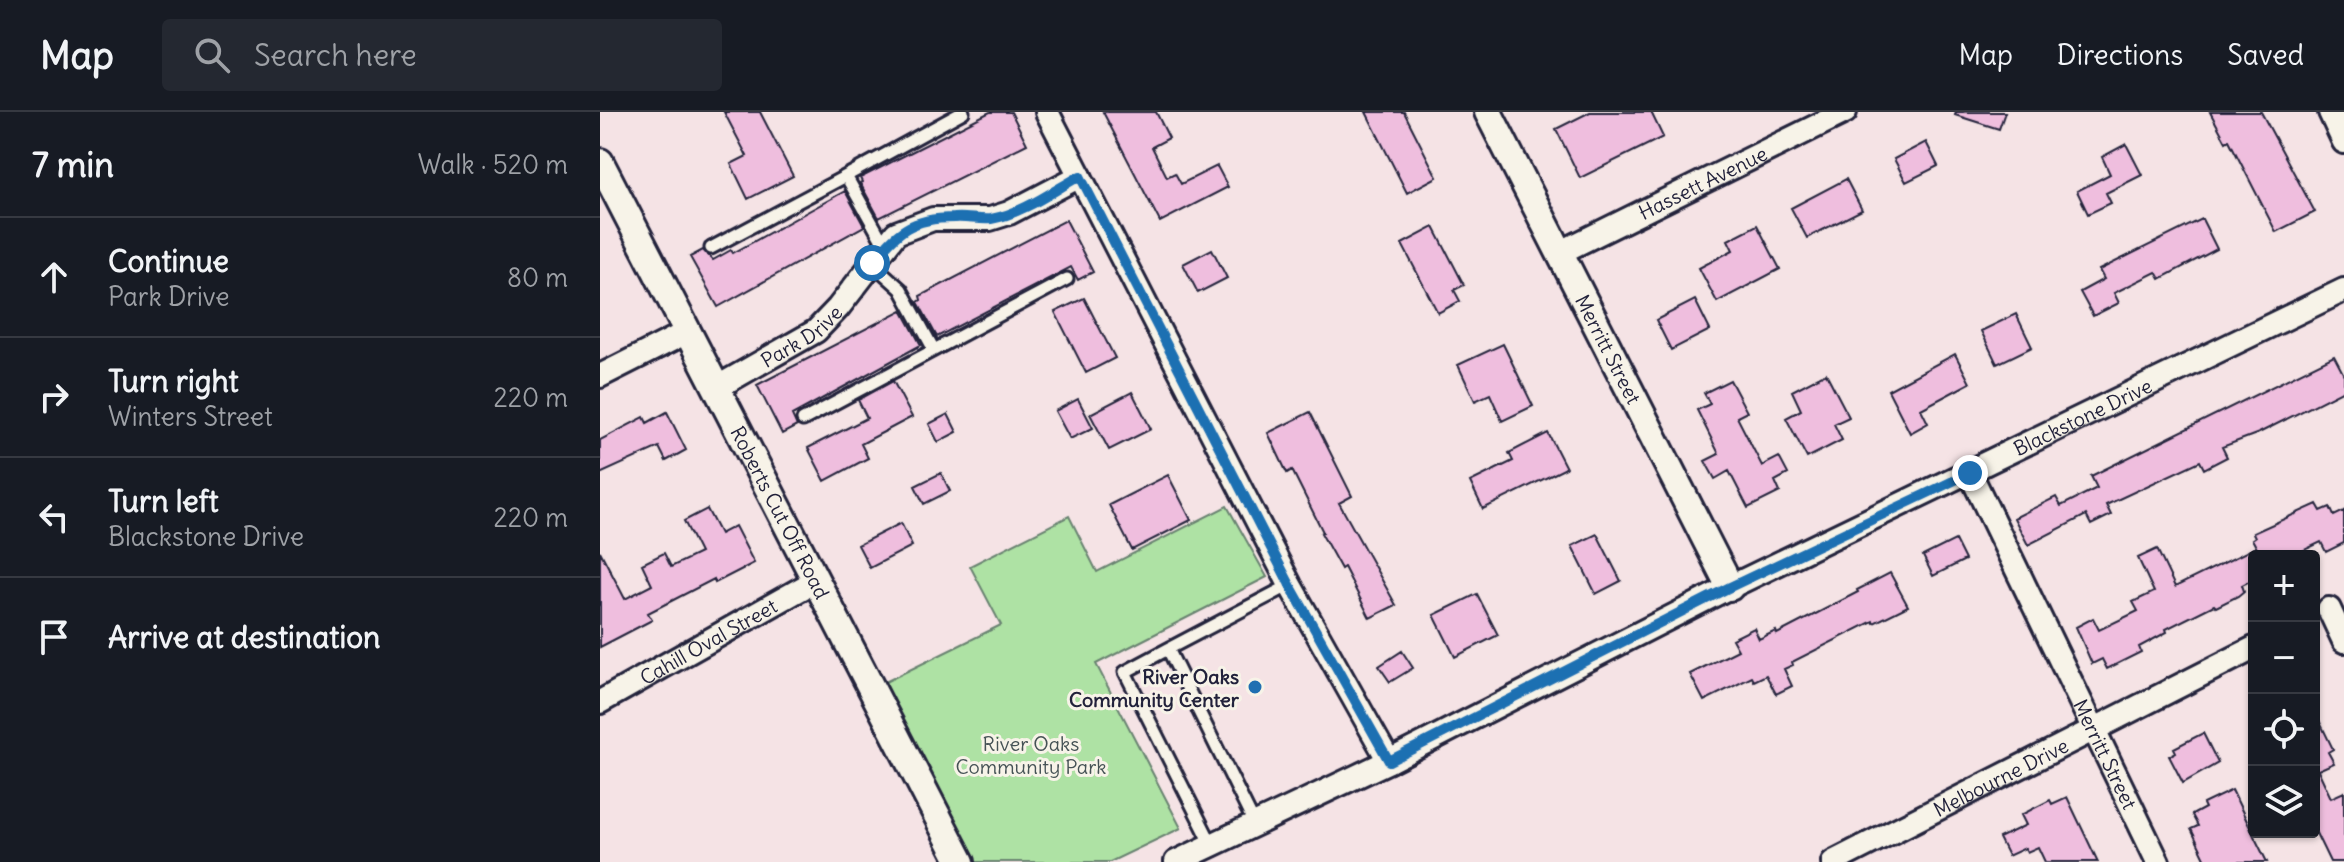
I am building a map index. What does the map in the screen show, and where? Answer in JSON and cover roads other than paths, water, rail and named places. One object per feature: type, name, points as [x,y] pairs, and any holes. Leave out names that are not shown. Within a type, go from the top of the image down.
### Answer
[{"type":"street","points":[[1047,112],[1290,585],[1389,761]]},
{"type":"street","name":"Merritt Street","points":[[1488,112],[1730,587]]},
{"type":"street","name":"Hassett Avenue","points":[[1559,253],[1845,112]]},
{"type":"street","points":[[2330,112],[2344,142]]},
{"type":"street","name":"Roberts Cut Off Road","points":[[600,162],[961,862]]},
{"type":"street","name":"Park Drive","points":[[716,388],[816,331],[896,233],[933,219],[990,219],[1009,213],[1080,176]]},
{"type":"street","name":"Blackstone Drive","points":[[1176,862],[1389,761],[1730,587],[2344,290]]},
{"type":"street","points":[[600,376],[687,332]]},
{"type":"street","name":"Merritt Street","points":[[1970,473],[2158,862]]},
{"type":"street","name":"Cahill Oval Street","points":[[600,702],[815,581]]},
{"type":"street","points":[[2329,609],[2344,641]]},
{"type":"street","name":"Melbourne Drive","points":[[1833,862],[2248,651]]},
{"type":"lane","points":[[711,248],[963,112]]},
{"type":"lane","points":[[846,176],[879,255],[934,350]]},
{"type":"lane","points":[[803,420],[1067,279]]},
{"type":"lane","points":[[1212,845],[1125,672],[1290,585]]},
{"type":"lane","points":[[1168,649],[1255,825]]},
{"type":"place","name":"River Oaks Community Center","points":[[1255,687]]},
{"type":"park label","name":"River Oaks Community Park","points":[[1031,754]]}]
